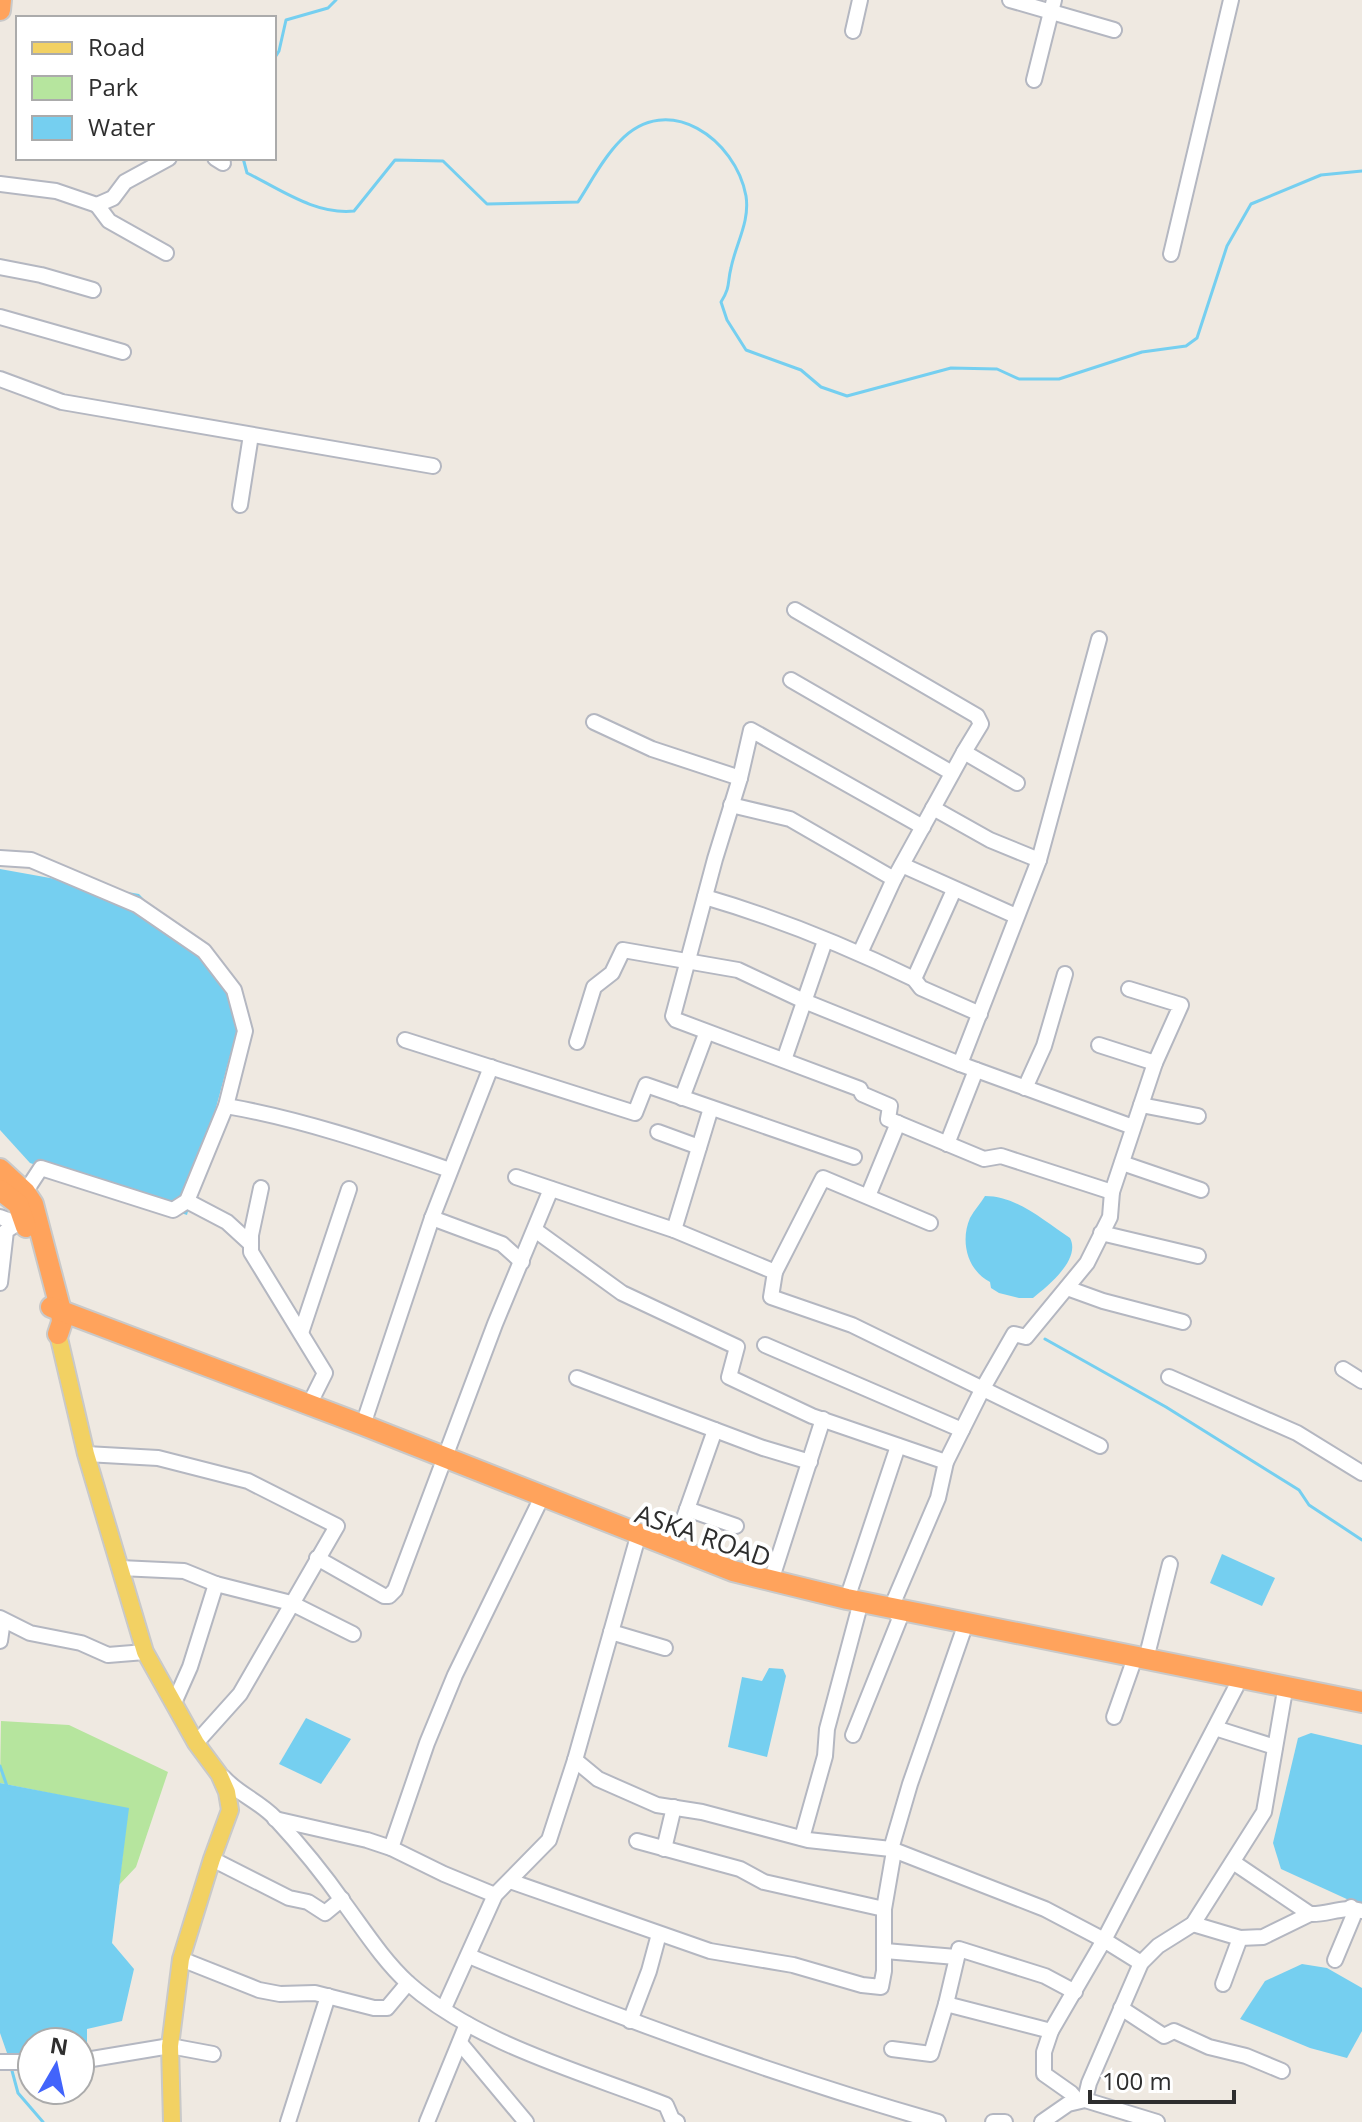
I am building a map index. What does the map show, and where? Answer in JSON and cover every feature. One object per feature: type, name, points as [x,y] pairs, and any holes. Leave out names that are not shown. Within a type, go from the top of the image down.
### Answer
[{"type":"highway","points":[[0,10],[1,0]]},
{"type":"highway","points":[[0,1169],[22,1213],[57,1319]]},
{"type":"highway","points":[[0,1190],[22,1213]]},
{"type":"highway","points":[[22,1213],[33,1204],[57,1319]]},
{"type":"highway","points":[[57,1319],[363,1425],[444,1462],[638,1537],[674,1546],[733,1571],[853,1604]]},
{"type":"highway","name":"ASKA ROAD","points":[[57,1319],[444,1462],[539,1503],[638,1537],[736,1579],[1238,1683],[1362,1712]]},
{"type":"highway","points":[[1238,1683],[1362,1702]]},
{"type":"main road","points":[[57,1319],[86,1454],[145,1652],[196,1743],[219,1774],[230,1810],[181,1959],[170,2046],[172,2122]]},
{"type":"street","points":[[853,31],[860,0]]},
{"type":"street","points":[[1010,0],[1052,6],[1114,30]]},
{"type":"street","points":[[1171,254],[1230,2],[1212,0]]},
{"type":"street","points":[[1034,80],[1052,6]]},
{"type":"street","points":[[97,205],[113,198],[125,182],[165,160]]},
{"type":"street","points":[[0,184],[56,191],[97,205],[109,221],[166,253]]},
{"type":"street","points":[[0,267],[93,290]]},
{"type":"street","points":[[0,317],[123,352]]},
{"type":"street","points":[[0,379],[62,402],[433,466]]},
{"type":"street","points":[[240,505],[251,435]]},
{"type":"street","points":[[795,610],[977,716],[981,724],[894,879],[860,953]]},
{"type":"street","points":[[960,1064],[1039,860],[1099,639]]},
{"type":"street","points":[[791,680],[952,773]]},
{"type":"street","points":[[594,722],[652,749],[740,778]]},
{"type":"street","points":[[923,827],[751,730],[673,1016],[706,1034],[860,1089],[862,1094],[890,1106],[888,1119],[984,1159],[1001,1156],[1112,1192]]},
{"type":"street","points":[[964,752],[1017,783]]},
{"type":"street","points":[[731,805],[790,819],[894,879]]},
{"type":"street","points":[[933,808],[990,840],[1039,860]]},
{"type":"street","points":[[0,858],[31,860],[137,905],[204,951],[234,990],[245,1031],[226,1106],[187,1201],[173,1210],[41,1168],[22,1213],[6,1231],[0,1283]]},
{"type":"street","points":[[902,865],[1016,916]]},
{"type":"street","points":[[914,979],[954,890]]},
{"type":"street","points":[[705,897],[773,917],[860,953],[914,979],[921,988],[980,1014]]},
{"type":"street","points":[[784,1060],[825,941]]},
{"type":"street","points":[[577,1042],[594,987],[612,973],[623,950],[738,970],[804,1001],[960,1064],[1133,1127]]},
{"type":"street","points":[[1025,1088],[1044,1046],[1065,974]]},
{"type":"street","points":[[853,1735],[938,1498],[946,1462],[1014,1334],[1026,1337],[1067,1288],[1087,1263],[1110,1217],[1112,1192],[1133,1127],[1155,1063],[1181,1005],[1129,989]]},
{"type":"street","points":[[682,1098],[706,1034]]},
{"type":"street","points":[[405,1040],[635,1113],[646,1085],[854,1157]]},
{"type":"street","points":[[1099,1045],[1155,1063]]},
{"type":"street","points":[[363,1425],[432,1218],[491,1067]]},
{"type":"street","points":[[947,1144],[976,1070]]},
{"type":"street","points":[[1141,1105],[1198,1116]]},
{"type":"street","points":[[226,1106],[260,1112],[450,1170]]},
{"type":"street","points":[[674,1230],[711,1108]]},
{"type":"street","points":[[868,1196],[898,1123]]},
{"type":"street","points":[[658,1132],[699,1147]]},
{"type":"street","points":[[1122,1163],[1201,1190]]},
{"type":"street","points":[[516,1177],[674,1230],[775,1272]]},
{"type":"street","points":[[930,1223],[823,1178],[775,1272],[771,1297],[852,1325],[1100,1446]]},
{"type":"street","points":[[261,1188],[251,1252],[325,1373],[309,1405]]},
{"type":"street","points":[[301,1333],[349,1189]]},
{"type":"street","points":[[317,1558],[384,1596],[395,1590],[495,1324],[551,1189]]},
{"type":"street","points":[[187,1201],[227,1222],[251,1244]]},
{"type":"street","points":[[0,1217],[22,1213]]},
{"type":"street","points":[[432,1218],[502,1244],[522,1262]]},
{"type":"street","points":[[535,1230],[622,1293],[737,1347],[729,1377],[823,1419],[946,1462]]},
{"type":"street","points":[[1101,1233],[1198,1256]]},
{"type":"street","points":[[1067,1288],[1183,1322]]},
{"type":"street","points":[[765,1345],[962,1430]]},
{"type":"street","points":[[1343,1369],[1362,1381]]},
{"type":"street","points":[[1169,1377],[1297,1433],[1362,1473]]},
{"type":"street","points":[[577,1378],[771,1451],[810,1462]]},
{"type":"street","points":[[771,1581],[823,1419]]},
{"type":"street","points":[[674,1546],[715,1430]]},
{"type":"street","points":[[802,1838],[825,1756],[827,1729],[853,1604],[898,1446]]},
{"type":"street","points":[[86,1454],[158,1458],[248,1481],[337,1526],[240,1694],[196,1743]]},
{"type":"street","points":[[391,1848],[427,1743],[455,1675],[539,1503]]},
{"type":"street","points":[[687,1509],[736,1526]]},
{"type":"street","points":[[444,2008],[495,1895],[549,1840],[575,1760],[638,1537]]},
{"type":"street","points":[[1114,1717],[1139,1663],[1170,1564]]},
{"type":"street","points":[[120,1568],[184,1571],[216,1584],[291,1603],[353,1634]]},
{"type":"street","points":[[174,1703],[190,1667],[216,1584]]},
{"type":"street","points":[[0,1641],[1,1619],[30,1633],[81,1643],[108,1655],[145,1652]]},
{"type":"street","points":[[510,1881],[710,1951],[793,1965],[862,1985],[881,1987],[885,1951],[884,1909],[892,1850],[910,1784],[965,1627]]},
{"type":"street","points":[[611,1632],[665,1648]]},
{"type":"street","points":[[1157,2122],[1081,2100],[1044,2074],[1044,2052],[1051,2031],[1104,1940],[1238,1683]]},
{"type":"street","points":[[1042,2122],[1068,2104],[1081,2100],[1141,1963],[1158,1946],[1193,1924],[1264,1812],[1284,1696]]},
{"type":"street","points":[[1215,1728],[1275,1747]]},
{"type":"street","points":[[575,1760],[598,1779],[657,1805],[702,1812],[802,1838],[892,1850],[1045,1909],[1141,1963]]},
{"type":"street","points":[[219,1774],[236,1791],[260,1803],[275,1819],[342,1899],[369,1939],[408,1983],[467,2024],[507,2044],[666,2105],[672,2119],[677,2122]]},
{"type":"street","points":[[664,1849],[674,1807]]},
{"type":"street","points":[[275,1819],[391,1848],[495,1895]]},
{"type":"street","points":[[637,1841],[740,1869],[764,1882],[884,1909]]},
{"type":"street","points":[[212,1859],[289,1898],[308,1902],[325,1913],[342,1899]]},
{"type":"street","points":[[1233,1862],[1310,1914],[1356,1909]]},
{"type":"street","points":[[1335,1960],[1356,1909]]},
{"type":"street","points":[[1193,1924],[1240,1938],[1263,1937],[1310,1914]]},
{"type":"street","points":[[630,2021],[659,1934]]},
{"type":"street","points":[[1223,1984],[1240,1938]]},
{"type":"street","points":[[892,2049],[931,2054],[959,1949],[1045,1976],[1075,1992]]},
{"type":"street","points":[[885,1951],[956,1957]]},
{"type":"street","points":[[469,1956],[630,2021],[772,2071],[938,2122]]},
{"type":"street","points":[[181,1959],[259,1990],[280,1994],[315,1993],[374,2008],[387,2008],[408,1983]]},
{"type":"street","points":[[288,2122],[328,1996]]},
{"type":"street","points":[[946,2004],[1051,2031]]},
{"type":"street","points":[[1121,2008],[1164,2036],[1174,2031],[1209,2047],[1246,2056],[1282,2071]]},
{"type":"street","points":[[427,2122],[467,2024]]},
{"type":"street","points":[[460,2043],[526,2122]]},
{"type":"street","points":[[96,2058],[170,2046],[213,2054]]},
{"type":"street","points":[[993,2122],[1005,2122]]},
{"type":"green space","points":[[1,1721],[69,1725],[168,1772],[136,1867],[119,1885],[128,1809],[0,1783]]},
{"type":"water","points":[[0,869],[139,894],[244,1004],[187,1215],[30,1163],[0,1130]]},
{"type":"water","points":[[985,1196],[1019,1205],[1070,1238],[1072,1246],[1067,1263],[1055,1279],[1033,1298],[999,1293],[991,1288],[990,1282],[971,1263],[966,1245],[967,1227]]},
{"type":"water","points":[[1222,1554],[1275,1578],[1262,1606],[1210,1583]]},
{"type":"water","points":[[769,1668],[783,1669],[786,1676],[767,1757],[728,1747],[742,1677],[762,1681]]},
{"type":"water","points":[[306,1718],[351,1739],[321,1784],[279,1764]]},
{"type":"water","points":[[1311,1733],[1362,1745],[1362,1906],[1281,1869],[1273,1843],[1298,1738]]},
{"type":"water","points":[[0,1783],[129,1808],[112,1943],[134,1969],[122,2021],[96,2027],[16,2026],[16,2053],[7,2053],[0,2033]]},
{"type":"water","points":[[1302,1964],[1327,1968],[1362,1988],[1362,2031],[1347,2058],[1310,2048],[1240,2019],[1265,1981]]},
{"type":"waterway","points":[[276,56],[286,20],[328,8],[336,0]]},
{"type":"waterway","points":[[244,160],[247,173],[298,200],[340,211],[354,211],[395,160],[443,161],[487,204],[578,202],[614,148],[639,126],[659,120],[678,121],[697,128],[729,157],[740,175],[746,196],[744,224],[728,288],[721,302],[727,320],[746,350],[801,370],[821,387],[847,396],[951,368],[997,369],[1019,379],[1059,379],[1142,352],[1186,346],[1197,338],[1227,246],[1251,204],[1321,175],[1362,171]]},
{"type":"waterway","points":[[1045,1339],[1166,1407],[1299,1490],[1309,1505],[1362,1540]]},
{"type":"waterway","points":[[0,1766],[8,1789]]},
{"type":"waterway","points":[[11,2067],[18,2093],[43,2122]]}]
